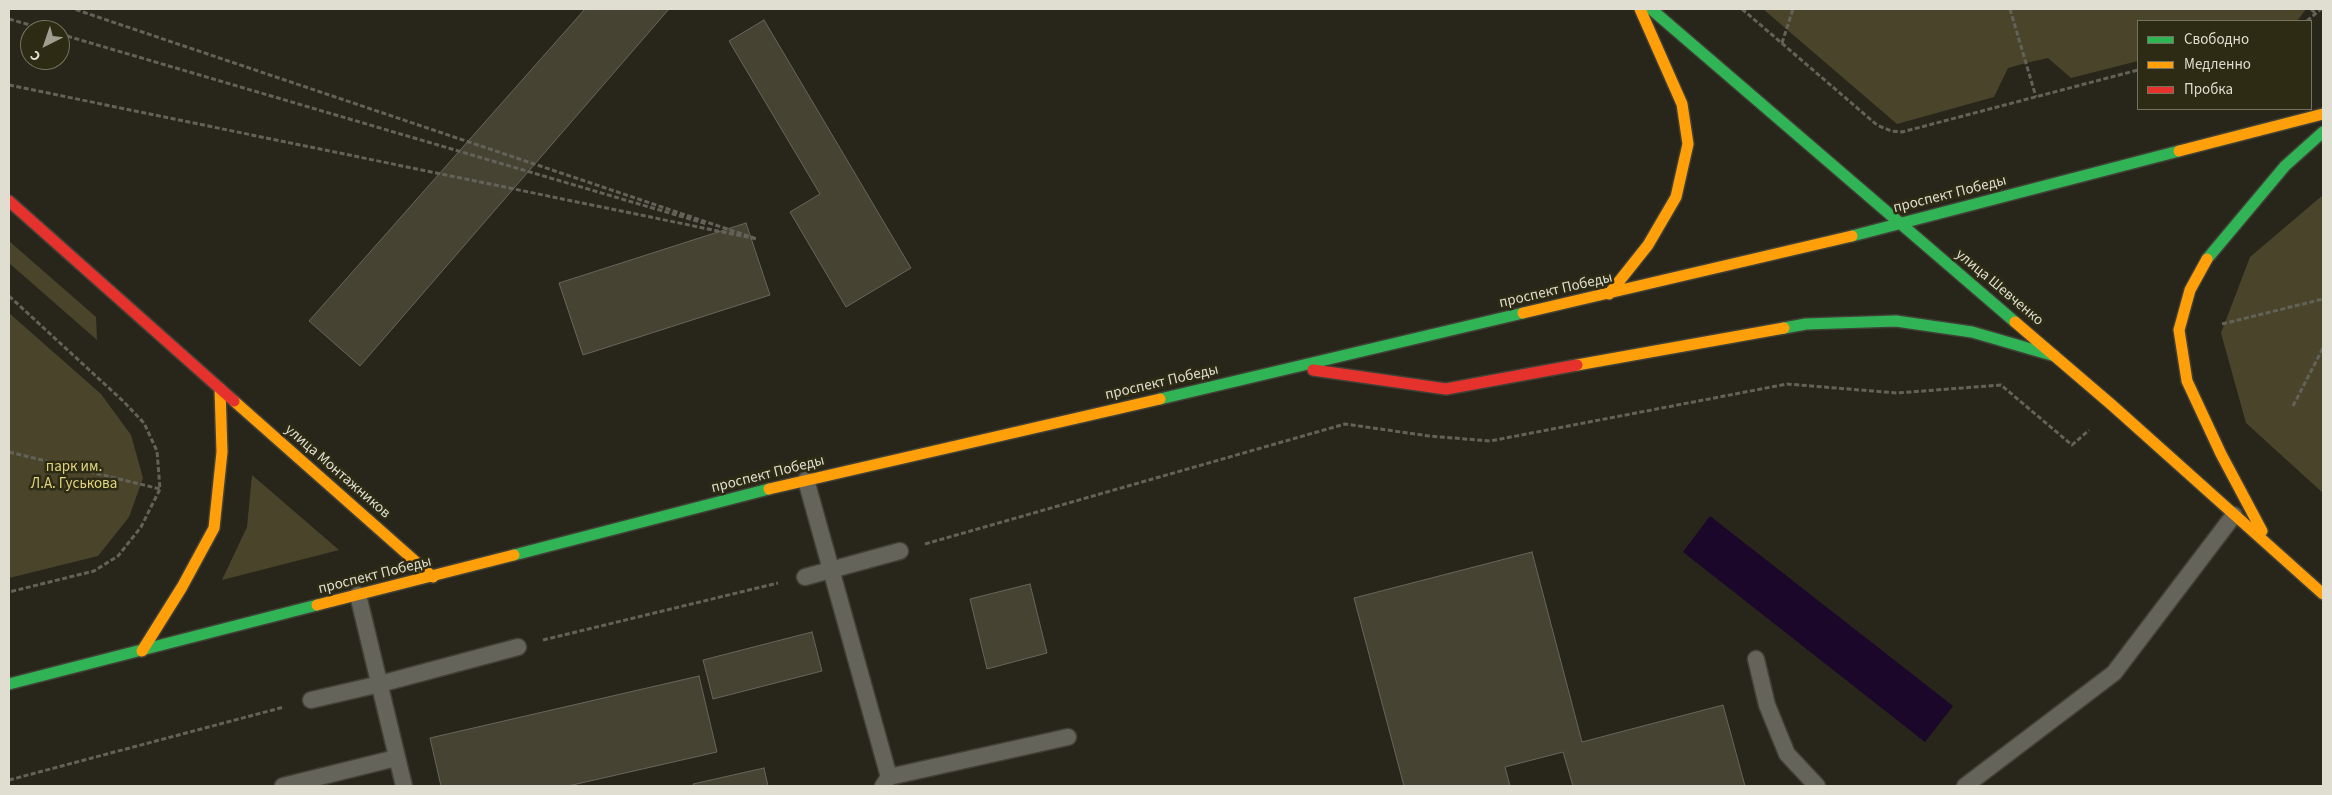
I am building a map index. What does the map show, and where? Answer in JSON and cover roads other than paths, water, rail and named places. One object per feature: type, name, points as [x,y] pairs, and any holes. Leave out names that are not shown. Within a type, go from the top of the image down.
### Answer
[{"type":"main road","points":[[1609,294],[1648,245],[1676,197],[1688,144],[1682,104],[1640,9]]},
{"type":"main road","name":"улица Шевченко","points":[[1651,9],[2055,356],[2323,594]]},
{"type":"main road","name":"проспект Победы","points":[[9,684],[806,480],[1297,368],[1901,224],[2323,114]]},
{"type":"main road","points":[[2271,547],[2221,454],[2187,381],[2179,330],[2190,290],[2210,254],[2285,166],[2323,132]]},
{"type":"main road","name":"улица Монтажников","points":[[9,201],[433,577]]},
{"type":"main road","points":[[1297,368],[1446,389],[1806,324],[1896,321],[1972,332],[2055,356]]},
{"type":"main road","points":[[142,651],[182,587],[214,528],[222,452],[220,389]]},
{"type":"lane","points":[[806,480],[886,782],[1068,737]]},
{"type":"lane","points":[[1965,786],[2114,673],[2234,515]]},
{"type":"lane","points":[[805,576],[900,551]]},
{"type":"lane","points":[[358,595],[404,786]]},
{"type":"lane","points":[[311,700],[380,684],[518,646]]},
{"type":"lane","points":[[1756,660],[1767,706],[1787,754],[1817,786]]},
{"type":"lane","points":[[283,786],[396,758]]},
{"type":"park label","name":"парк им. Л.А. Гуськова","points":[[74,476]]}]
